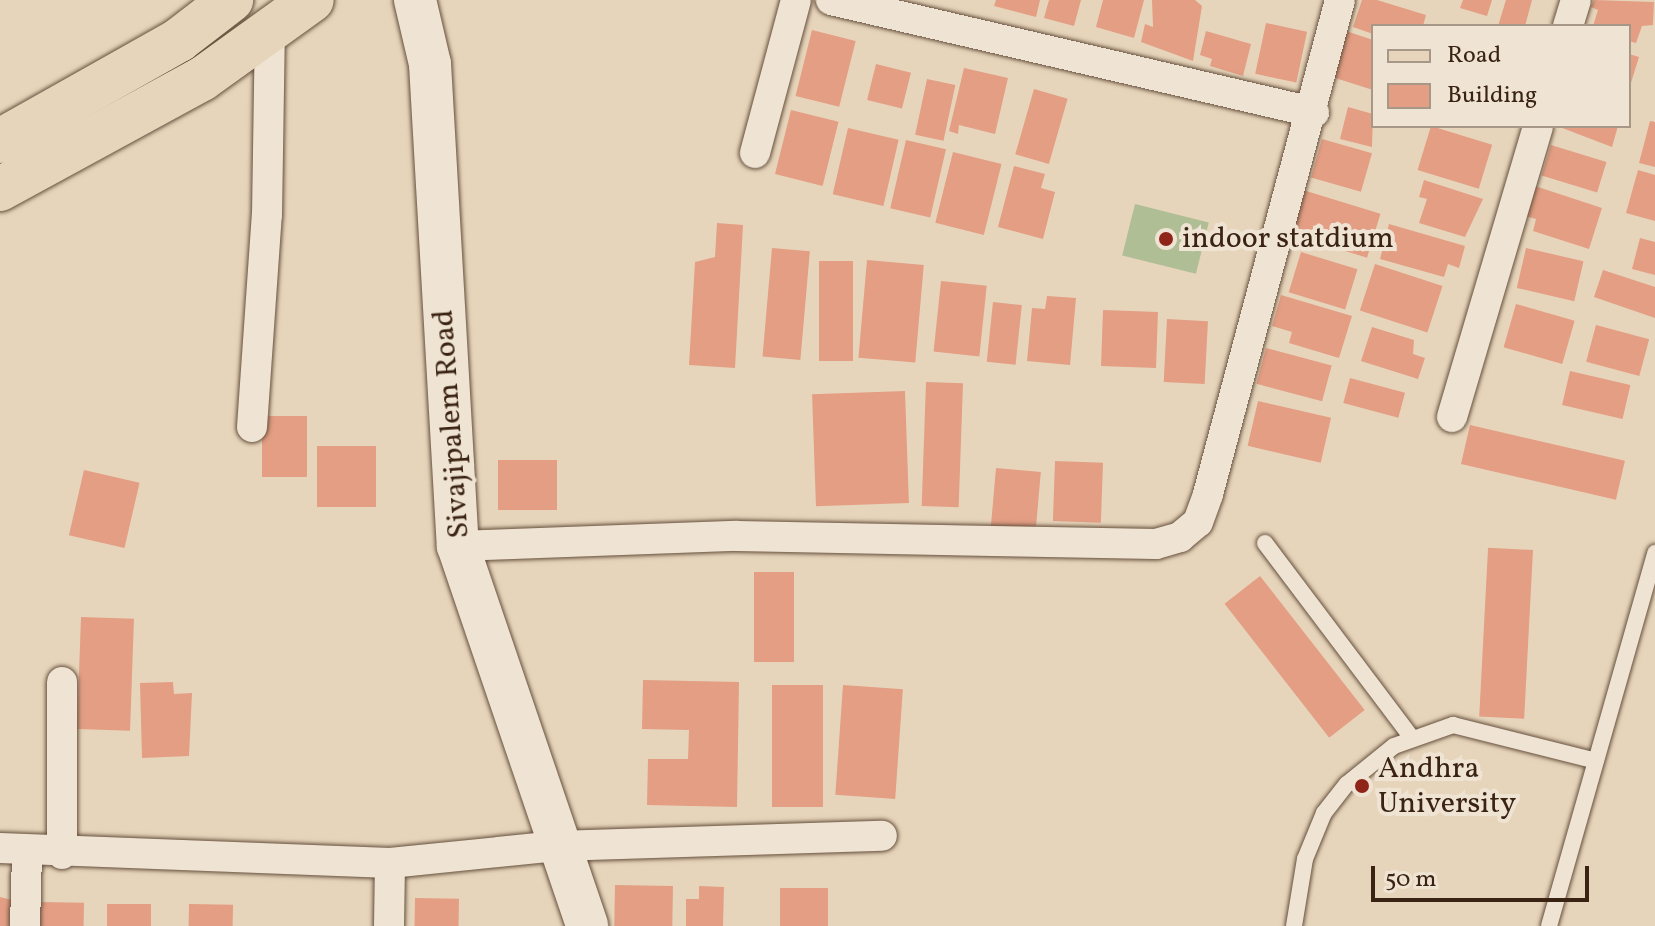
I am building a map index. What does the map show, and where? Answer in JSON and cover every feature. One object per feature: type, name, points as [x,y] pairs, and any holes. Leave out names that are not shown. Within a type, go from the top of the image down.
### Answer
[{"type":"main road","points":[[0,141],[179,40],[231,0]]},
{"type":"main road","points":[[0,189],[202,79],[312,0]]},
{"type":"main road","name":"Sivajipalem Road","points":[[415,0],[430,64],[458,546],[557,846],[587,926]]},
{"type":"street","points":[[755,153],[796,0]]},
{"type":"street","points":[[831,0],[1314,112]]},
{"type":"street","points":[[458,546],[737,536],[1156,544],[1180,537],[1198,522],[1208,494],[1314,112],[1340,0]]},
{"type":"street","points":[[1569,24],[1576,0]]},
{"type":"street","points":[[252,427],[267,215],[270,30]]},
{"type":"street","points":[[1452,417],[1537,128]]},
{"type":"street","points":[[62,682],[62,854]]},
{"type":"street","points":[[25,926],[13,850],[390,863],[557,846],[882,836]]},
{"type":"street","points":[[389,926],[390,863]]},
{"type":"lane","points":[[1265,543],[1412,738]]},
{"type":"lane","points":[[1549,926],[1655,553]]},
{"type":"lane","points":[[1294,926],[1305,859],[1324,813],[1347,784],[1412,738],[1453,725],[1481,727],[1596,761]]},
{"type":"green space","name":"indoor statdium","points":[[1135,204],[1209,222],[1196,274],[1122,255]]},
{"type":"building","points":[[996,0],[1040,0],[1036,17],[994,6]]},
{"type":"building","points":[[1049,0],[1081,0],[1074,26],[1044,18]]},
{"type":"building","points":[[1103,0],[1144,0],[1134,38],[1096,27]]},
{"type":"building","points":[[1152,0],[1195,0],[1202,6],[1193,61],[1141,42],[1145,24],[1153,27]]},
{"type":"building","points":[[1362,0],[1377,0],[1426,15],[1424,24],[1371,24],[1371,33],[1353,27]]},
{"type":"building","points":[[1463,0],[1492,0],[1487,16],[1460,8]]},
{"type":"building","points":[[1506,0],[1532,0],[1526,24],[1499,24]]},
{"type":"building","points":[[1594,0],[1654,2],[1653,25],[1642,26],[1636,43],[1631,42],[1631,24],[1594,24],[1598,10],[1591,7]]},
{"type":"building","points":[[1266,23],[1307,32],[1296,83],[1255,74]]},
{"type":"building","points":[[812,30],[856,41],[839,107],[796,96]]},
{"type":"building","points":[[1343,30],[1371,39],[1371,89],[1329,76]]},
{"type":"building","points":[[1206,31],[1251,44],[1243,76],[1210,66],[1212,59],[1200,55]]},
{"type":"building","points":[[1631,55],[1639,57],[1631,83]]},
{"type":"building","points":[[876,64],[911,73],[902,109],[867,100]]},
{"type":"building","points":[[964,68],[1008,78],[995,134],[959,125],[958,134],[949,131]]},
{"type":"building","points":[[927,79],[955,85],[944,141],[915,135]]},
{"type":"building","points":[[1034,89],[1068,99],[1049,164],[1015,154]]},
{"type":"building","points":[[1348,107],[1371,113],[1372,147],[1340,139]]},
{"type":"building","points":[[791,110],[839,122],[823,186],[775,174]]},
{"type":"building","points":[[1650,121],[1655,122],[1655,167],[1639,163]]},
{"type":"building","points":[[848,128],[899,140],[883,206],[833,194]]},
{"type":"building","points":[[1430,128],[1492,145],[1479,189],[1418,170]]},
{"type":"building","points":[[1562,128],[1617,128],[1612,147]]},
{"type":"building","points":[[1322,139],[1372,153],[1361,192],[1311,177]]},
{"type":"building","points":[[906,140],[946,149],[930,217],[890,208]]},
{"type":"building","points":[[1551,145],[1606,162],[1597,193],[1542,176]]},
{"type":"building","points":[[953,152],[1002,164],[984,235],[935,223]]},
{"type":"building","points":[[1014,166],[1045,174],[1041,188],[1055,192],[1043,239],[998,227]]},
{"type":"building","points":[[1638,170],[1655,175],[1655,221],[1626,213]]},
{"type":"building","points":[[1424,180],[1483,199],[1465,237],[1419,223],[1427,199],[1419,197]]},
{"type":"building","points":[[1535,186],[1602,208],[1589,249],[1533,231],[1536,219],[1525,216]]},
{"type":"building","points":[[1303,190],[1380,214],[1367,258],[1290,234]]},
{"type":"building","points":[[717,223],[743,225],[735,368],[689,365],[695,262],[715,257]]},
{"type":"building","points":[[1389,224],[1465,246],[1459,268],[1448,264],[1444,277],[1380,259]]},
{"type":"building","points":[[1640,238],[1655,242],[1655,275],[1632,269]]},
{"type":"building","points":[[772,248],[810,251],[800,360],[763,357]]},
{"type":"building","points":[[1526,248],[1583,261],[1574,301],[1517,288]]},
{"type":"building","points":[[1301,252],[1357,269],[1345,309],[1289,292]]},
{"type":"building","points":[[867,260],[924,265],[915,363],[858,358]]},
{"type":"building","points":[[819,261],[853,261],[853,361],[819,361]]},
{"type":"building","points":[[1375,264],[1443,286],[1427,333],[1360,311]]},
{"type":"building","points":[[1603,270],[1655,287],[1655,318],[1594,297]]},
{"type":"building","points":[[941,281],[987,286],[979,356],[934,352]]},
{"type":"building","points":[[1281,295],[1352,316],[1339,358],[1289,343],[1292,332],[1272,326]]},
{"type":"building","points":[[1047,296],[1076,298],[1070,365],[1027,361],[1032,308],[1045,309]]},
{"type":"building","points":[[993,302],[1022,305],[1016,365],[987,362]]},
{"type":"building","points":[[1516,304],[1575,321],[1562,364],[1504,347]]},
{"type":"building","points":[[1103,310],[1158,312],[1156,368],[1101,366]]},
{"type":"building","points":[[1167,319],[1208,321],[1205,384],[1164,382]]},
{"type":"building","points":[[1596,325],[1649,339],[1639,376],[1586,362]]},
{"type":"building","points":[[1372,327],[1414,340],[1413,354],[1425,358],[1418,379],[1361,361]]},
{"type":"building","points":[[1266,348],[1332,366],[1322,401],[1256,384]]},
{"type":"building","points":[[1570,371],[1630,385],[1623,419],[1562,405]]},
{"type":"building","points":[[1350,378],[1405,393],[1398,418],[1343,403]]},
{"type":"building","points":[[926,382],[963,383],[959,507],[922,506]]},
{"type":"building","points":[[905,391],[909,503],[816,506],[812,394]]},
{"type":"building","points":[[1258,401],[1331,418],[1321,463],[1248,446]]},
{"type":"building","points":[[262,416],[307,416],[307,477],[262,477]]},
{"type":"building","points":[[1470,425],[1625,461],[1616,500],[1461,464]]},
{"type":"building","points":[[317,446],[376,446],[376,507],[317,507]]},
{"type":"building","points":[[498,460],[557,460],[557,510],[498,510]]},
{"type":"building","points":[[1055,461],[1103,463],[1101,523],[1053,521]]},
{"type":"building","points":[[996,468],[1041,472],[1036,533],[991,529]]},
{"type":"building","points":[[84,470],[140,483],[124,548],[69,535]]},
{"type":"building","points":[[1488,548],[1533,550],[1524,719],[1479,716]]},
{"type":"building","points":[[754,572],[794,572],[794,662],[754,662]]},
{"type":"building","points":[[1260,576],[1365,710],[1329,738],[1225,604]]},
{"type":"building","points":[[81,617],[134,619],[130,731],[77,729]]},
{"type":"building","points":[[643,680],[739,682],[737,807],[647,805],[648,759],[688,759],[689,730],[642,729]]},
{"type":"building","points":[[173,682],[174,694],[192,693],[189,756],[142,758],[140,683]]},
{"type":"building","points":[[772,685],[823,685],[823,807],[772,807]]},
{"type":"building","points":[[843,685],[903,689],[895,799],[835,795]]},
{"type":"building","points":[[615,885],[673,886],[672,926],[614,926]]},
{"type":"building","points":[[699,886],[724,887],[723,926],[686,926],[686,899],[699,899]]},
{"type":"building","points":[[780,888],[828,888],[828,926],[780,926]]},
{"type":"building","points":[[0,897],[16,901],[9,926],[0,926]]},
{"type":"building","points":[[415,898],[459,899],[459,926],[415,926]]},
{"type":"building","points":[[38,902],[84,903],[84,926],[38,926]]},
{"type":"building","points":[[107,904],[151,904],[151,926],[107,926]]},
{"type":"building","points":[[189,904],[233,905],[233,926],[189,926]]},
{"type":"place","name":"indoor statdium","points":[[1166,239]]},
{"type":"place","name":"Andhra University","points":[[1362,786]]}]
